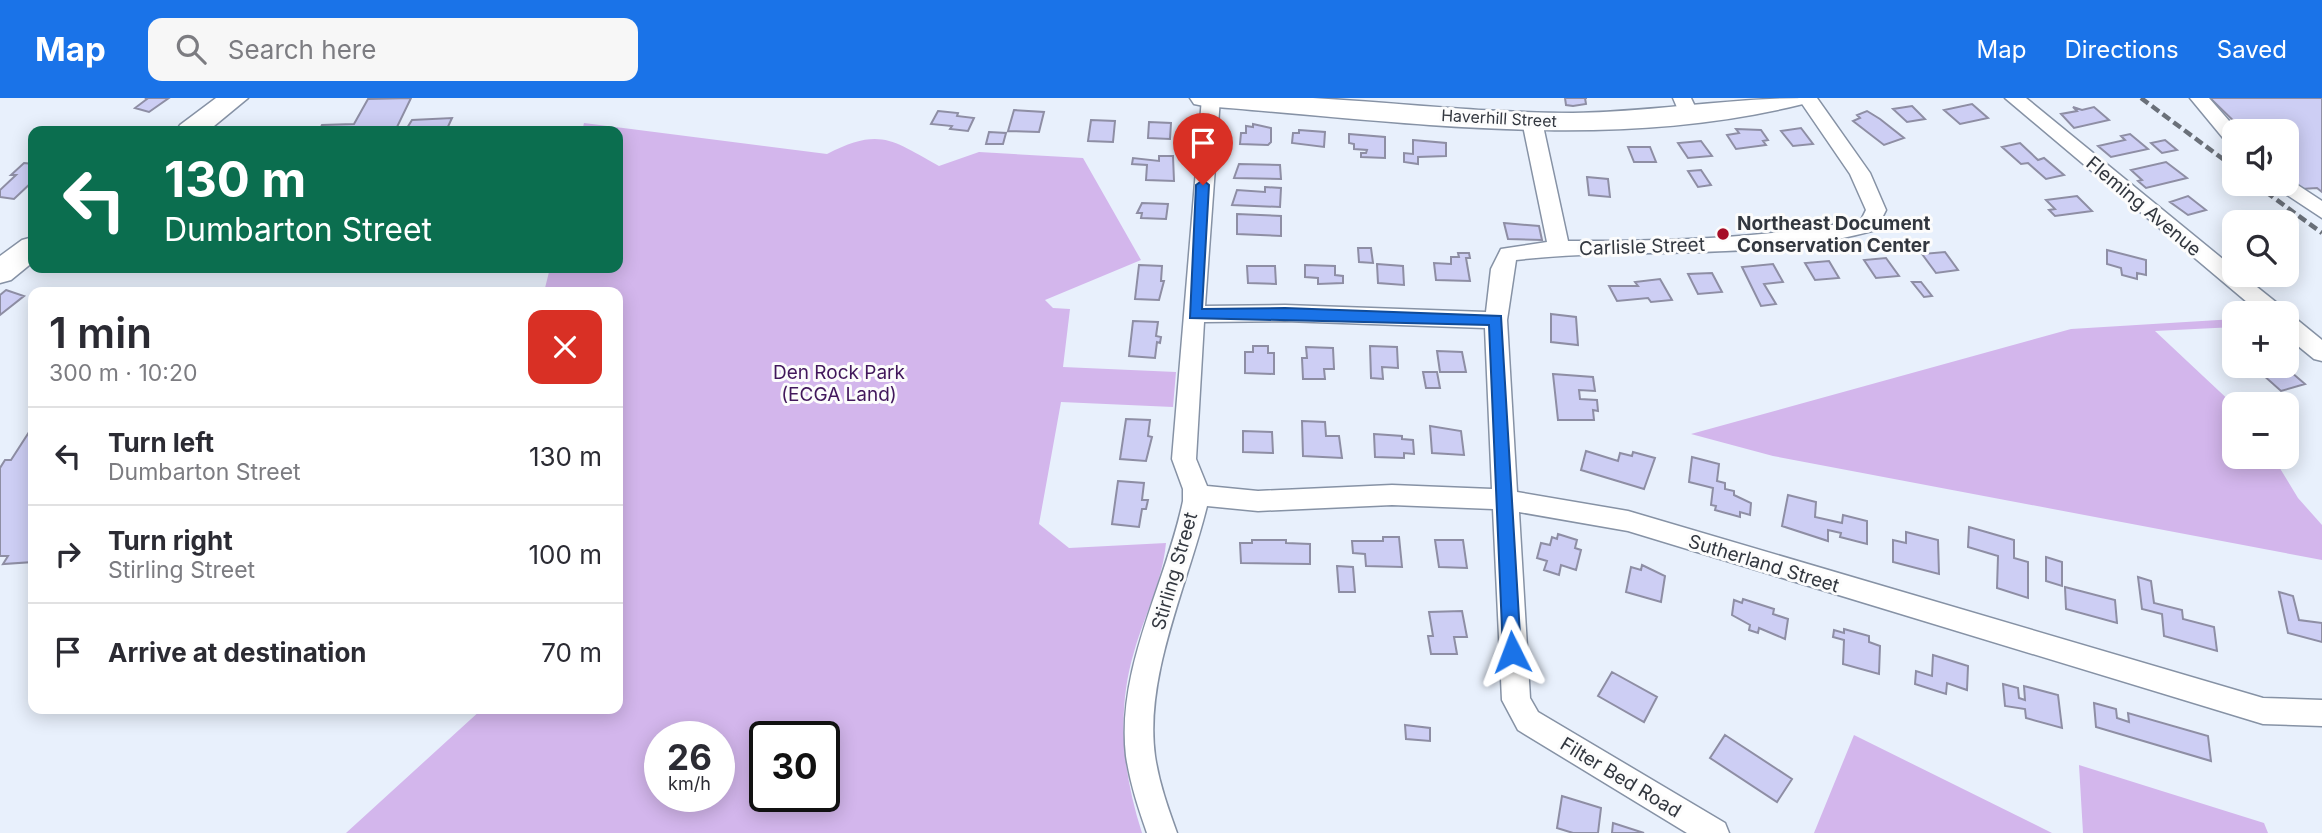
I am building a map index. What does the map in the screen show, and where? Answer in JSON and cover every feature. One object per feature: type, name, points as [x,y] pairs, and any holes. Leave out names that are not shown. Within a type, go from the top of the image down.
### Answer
[{"type":"main road","points":[[197,126],[234,98]]},
{"type":"main road","name":"Haverhill Street","points":[[1204,98],[1532,121],[1591,122],[1686,106],[1793,98]]},
{"type":"main road","points":[[0,272],[28,251]]},
{"type":"street","name":"Carlisle Street","points":[[1559,248],[1672,247],[1835,233],[1869,225],[1876,211],[1860,173],[1807,98]]},
{"type":"street","name":"Fleming Avenue","points":[[2014,98],[2259,301]]},
{"type":"street","points":[[2199,98],[2222,125]]},
{"type":"street","name":"Stirling Street","points":[[1162,833],[1143,773],[1138,729],[1141,690],[1176,575],[1196,491],[1184,459],[1204,164],[1211,99]]},
{"type":"street","points":[[1504,499],[1496,320],[1502,263],[1509,254],[1559,248],[1532,121]]},
{"type":"street","points":[[2299,194],[2322,211]]},
{"type":"street","points":[[1195,314],[1285,313],[1496,320]]},
{"type":"street","points":[[2299,334],[2322,353]]},
{"type":"street","name":"Sutherland Street","points":[[1196,491],[1198,495],[1228,501],[1359,496],[1504,499],[1550,504],[1628,521],[2263,711],[2322,713]]},
{"type":"street","name":"Filter Bed Road","points":[[1504,499],[1516,700],[1528,721],[1714,833]]},
{"type":"green space","name":"Den Rock Park (ECGA Land)","points":[[584,123],[608,126],[583,126]]},
{"type":"green space","name":"Den Rock Park (ECGA Land)","points":[[623,128],[827,154],[860,141],[885,140],[909,149],[939,166],[979,152],[1083,158],[1141,260],[1045,300],[1053,308],[1070,309],[1063,367],[1176,372],[1173,407],[1061,402],[1039,524],[1069,548],[1166,543],[1157,585],[1134,652],[1125,697],[1126,766],[1142,833],[346,833],[477,714],[623,714],[623,287],[545,287],[549,273],[623,273]]},
{"type":"green space","points":[[2222,320],[2222,328],[2155,331],[2222,394],[2222,469],[2280,469],[2298,498],[2322,525],[2322,560],[1773,456],[1691,434],[2071,329]]},
{"type":"green space","points":[[1854,735],[2052,833],[1814,833]]},
{"type":"green space","points":[[2079,765],[2264,823],[2268,833],[2083,833]]},
{"type":"building","points":[[145,98],[169,98],[149,112],[135,108],[147,99]]},
{"type":"building","points":[[411,98],[397,126],[322,126],[354,124],[368,99]]},
{"type":"building","points":[[1565,98],[1585,98],[1586,104],[1566,105]]},
{"type":"building","points":[[2210,98],[2322,98],[2322,192],[2317,188],[2299,187],[2299,119],[2232,119]]},
{"type":"building","points":[[1972,104],[1988,118],[1960,124],[1944,110]]},
{"type":"building","points":[[1912,106],[1925,119],[1907,122],[1893,109]]},
{"type":"building","points":[[2073,107],[2082,110],[2094,107],[2109,120],[2074,128],[2061,114],[2077,111]]},
{"type":"building","points":[[1014,110],[1044,112],[1039,132],[1008,131]]},
{"type":"building","points":[[938,111],[974,118],[968,131],[950,129],[952,126],[931,124]]},
{"type":"building","points":[[1867,111],[1904,138],[1884,145],[1853,121],[1860,118],[1857,115]]},
{"type":"building","points":[[452,118],[448,126],[408,126],[412,120]]},
{"type":"building","points":[[1091,120],[1115,121],[1113,142],[1088,141]]},
{"type":"building","points":[[1149,122],[1171,123],[1170,139],[1148,138]]},
{"type":"building","points":[[1253,124],[1271,128],[1271,142],[1268,145],[1240,144],[1241,133],[1246,133],[1246,126],[1253,127]]},
{"type":"building","points":[[1801,128],[1813,144],[1793,146],[1781,131]]},
{"type":"building","points":[[1736,129],[1761,130],[1768,140],[1763,141],[1766,145],[1736,149],[1727,135],[1739,133]]},
{"type":"building","points":[[1299,130],[1325,132],[1324,147],[1292,143],[1293,133],[1299,133]]},
{"type":"building","points":[[989,132],[1006,133],[1003,144],[986,144]]},
{"type":"building","points":[[1349,134],[1385,137],[1385,158],[1361,157],[1361,153],[1366,153],[1367,150],[1354,149],[1354,144],[1349,143]]},
{"type":"building","points":[[2130,134],[2148,149],[2111,157],[2098,146],[2125,140],[2121,136]]},
{"type":"building","points":[[1413,140],[1446,143],[1446,156],[1418,157],[1418,164],[1404,162],[1404,153],[1413,154]]},
{"type":"building","points":[[2165,140],[2177,150],[2162,153],[2151,143]]},
{"type":"building","points":[[1701,141],[1712,156],[1688,158],[1678,143]]},
{"type":"building","points":[[2020,143],[2038,160],[2044,158],[2064,175],[2046,179],[2028,163],[2021,164],[2002,147]]},
{"type":"building","points":[[1628,147],[1650,147],[1656,162],[1634,162]]},
{"type":"building","points":[[1159,156],[1173,156],[1174,181],[1146,180],[1147,165],[1132,164],[1133,158],[1159,161]]},
{"type":"building","points":[[2166,162],[2187,178],[2146,188],[2131,170]]},
{"type":"building","points":[[24,163],[28,163],[28,186],[14,199],[0,197],[0,190],[16,175],[11,175]]},
{"type":"building","points":[[1239,164],[1280,165],[1281,179],[1234,178]]},
{"type":"building","points":[[1701,170],[1711,185],[1698,187],[1688,171]]},
{"type":"building","points":[[1587,177],[1608,179],[1610,197],[1589,195]]},
{"type":"building","points":[[1265,187],[1281,188],[1280,207],[1232,205],[1237,190],[1265,192]]},
{"type":"building","points":[[2077,196],[2092,211],[2055,216],[2049,210],[2055,209],[2046,200]]},
{"type":"building","points":[[2188,196],[2206,210],[2188,215],[2170,202]]},
{"type":"building","points":[[1142,203],[1168,204],[1166,219],[1141,218],[1142,213],[1137,213]]},
{"type":"building","points":[[1237,214],[1281,216],[1281,236],[1237,234]]},
{"type":"building","points":[[1504,223],[1539,226],[1542,240],[1508,239]]},
{"type":"building","points":[[1358,248],[1371,248],[1373,263],[1359,262]]},
{"type":"building","points":[[2107,250],[2146,260],[2146,275],[2137,273],[2137,279],[2122,275],[2121,268],[2107,264]]},
{"type":"building","points":[[1945,252],[1958,270],[1936,273],[1922,254]]},
{"type":"building","points":[[1458,253],[1469,253],[1470,258],[1466,258],[1470,281],[1436,280],[1434,263],[1451,264],[1451,257],[1459,257]]},
{"type":"building","points":[[1886,258],[1899,276],[1876,278],[1864,260]]},
{"type":"building","points":[[1829,261],[1839,278],[1815,280],[1805,263]]},
{"type":"building","points":[[1377,264],[1403,266],[1404,285],[1378,283]]},
{"type":"building","points":[[1773,264],[1783,282],[1764,284],[1776,304],[1761,306],[1742,267]]},
{"type":"building","points":[[1139,265],[1162,266],[1161,281],[1164,281],[1159,300],[1135,299]]},
{"type":"building","points":[[1305,265],[1335,266],[1335,275],[1343,276],[1343,283],[1318,284],[1318,278],[1305,277]]},
{"type":"building","points":[[1247,266],[1275,266],[1276,284],[1248,283]]},
{"type":"building","points":[[1712,273],[1722,292],[1698,294],[1688,274]]},
{"type":"building","points":[[1660,279],[1672,300],[1651,302],[1648,298],[1617,301],[1609,286],[1638,286],[1635,282]]},
{"type":"building","points":[[1912,282],[1921,282],[1932,296],[1924,297]]},
{"type":"building","points":[[6,290],[24,296],[0,315],[0,295]]},
{"type":"building","points":[[1551,314],[1576,317],[1578,345],[1551,342]]},
{"type":"building","points":[[1133,321],[1158,322],[1156,336],[1161,337],[1160,343],[1157,342],[1155,358],[1129,356]]},
{"type":"building","points":[[1253,346],[1268,346],[1268,353],[1274,353],[1274,374],[1245,373],[1245,352],[1253,352]]},
{"type":"building","points":[[1370,346],[1397,347],[1398,368],[1382,367],[1383,379],[1371,378]]},
{"type":"building","points":[[1306,347],[1333,348],[1334,369],[1324,369],[1325,379],[1303,379],[1302,358],[1307,358]]},
{"type":"building","points":[[1437,351],[1462,352],[1466,372],[1440,372]]},
{"type":"building","points":[[1423,372],[1437,372],[1440,388],[1426,388]]},
{"type":"building","points":[[1553,374],[1593,377],[1595,391],[1579,390],[1580,399],[1597,400],[1598,411],[1593,410],[1594,420],[1558,420]]},
{"type":"building","points":[[2266,378],[2298,378],[2305,384],[2281,391]]},
{"type":"building","points":[[1126,419],[1150,420],[1148,436],[1152,437],[1146,461],[1120,459]]},
{"type":"building","points":[[1302,421],[1325,422],[1326,436],[1339,436],[1342,458],[1303,456]]},
{"type":"building","points":[[1430,426],[1461,431],[1464,455],[1432,453]]},
{"type":"building","points":[[1243,431],[1272,432],[1273,453],[1243,452]]},
{"type":"building","points":[[28,434],[28,562],[3,564],[8,556],[0,556],[0,468],[5,460],[11,460]]},
{"type":"building","points":[[1374,434],[1402,436],[1402,439],[1413,440],[1414,454],[1404,453],[1404,458],[1375,457]]},
{"type":"building","points":[[1586,451],[1618,461],[1620,453],[1632,456],[1633,452],[1655,458],[1644,489],[1581,470]]},
{"type":"building","points":[[1692,457],[1719,464],[1717,481],[1725,483],[1725,489],[1734,491],[1734,495],[1751,503],[1750,515],[1740,512],[1740,517],[1715,510],[1716,506],[1711,505],[1713,488],[1689,482]]},
{"type":"building","points":[[1118,481],[1144,483],[1142,500],[1148,500],[1146,509],[1142,509],[1139,527],[1112,524]]},
{"type":"building","points":[[1788,495],[1816,502],[1815,517],[1842,523],[1843,515],[1867,521],[1867,544],[1840,537],[1841,533],[1828,530],[1828,541],[1782,526]]},
{"type":"building","points":[[1969,527],[2014,540],[2014,558],[2028,562],[2028,598],[1997,588],[1998,556],[1968,547]]},
{"type":"building","points":[[1906,532],[1938,540],[1939,574],[1893,562],[1893,540],[1906,543]]},
{"type":"building","points":[[1558,534],[1577,540],[1575,548],[1581,550],[1576,570],[1561,565],[1559,575],[1544,570],[1547,561],[1537,558],[1541,543],[1550,545],[1552,537],[1557,539]]},
{"type":"building","points":[[1383,537],[1399,537],[1402,567],[1366,566],[1365,554],[1353,553],[1352,541],[1383,541]]},
{"type":"building","points":[[1252,540],[1286,540],[1286,543],[1310,544],[1310,564],[1241,563],[1240,543],[1252,543]]},
{"type":"building","points":[[1435,540],[1463,540],[1467,568],[1439,567]]},
{"type":"building","points":[[2046,557],[2062,562],[2062,586],[2046,581]]},
{"type":"building","points":[[1642,565],[1665,576],[1661,602],[1626,592],[1631,567],[1641,570]]},
{"type":"building","points":[[1337,566],[1353,567],[1355,592],[1339,592]]},
{"type":"building","points":[[2138,577],[2151,581],[2154,603],[2182,610],[2183,619],[2214,627],[2217,651],[2164,636],[2162,614],[2142,609]]},
{"type":"building","points":[[2065,587],[2115,600],[2117,623],[2066,609]]},
{"type":"building","points":[[2279,592],[2293,596],[2299,620],[2322,623],[2322,642],[2288,633]]},
{"type":"building","points":[[1743,599],[1774,609],[1773,614],[1788,619],[1785,639],[1759,628],[1758,633],[1749,630],[1750,625],[1732,615],[1734,600],[1742,603]]},
{"type":"building","points":[[1462,611],[1467,637],[1454,637],[1457,654],[1431,654],[1428,636],[1433,636],[1429,612]]},
{"type":"building","points":[[1844,629],[1869,636],[1869,642],[1880,646],[1879,674],[1843,664],[1844,640],[1833,637],[1834,630],[1844,633]]},
{"type":"building","points":[[1933,655],[1968,666],[1967,690],[1947,683],[1946,694],[1915,684],[1916,671],[1932,676]]},
{"type":"building","points":[[1612,672],[1657,697],[1644,722],[1598,696]]},
{"type":"building","points":[[2003,684],[2018,688],[2019,698],[2025,700],[2024,686],[2058,695],[2062,728],[2026,718],[2025,709],[2005,706]]},
{"type":"building","points":[[2094,703],[2116,709],[2117,718],[2129,722],[2128,713],[2208,736],[2211,761],[2096,727]]},
{"type":"building","points":[[1405,725],[1430,728],[1430,741],[1406,739]]},
{"type":"building","points":[[1725,735],[1792,779],[1777,802],[1710,758]]},
{"type":"building","points":[[1562,796],[1601,808],[1598,833],[1573,833],[1557,828]]},
{"type":"building","points":[[1613,823],[1644,833],[1612,833]]},
{"type":"railway","points":[[2141,98],[2222,158]]},
{"type":"railway","points":[[2271,196],[2322,233]]},
{"type":"place","name":"Northeast Document Conservation Center","points":[[1723,234]]},
{"type":"route","points":[[1203,185],[1195,314],[1285,313],[1496,320],[1512,652]]}]
